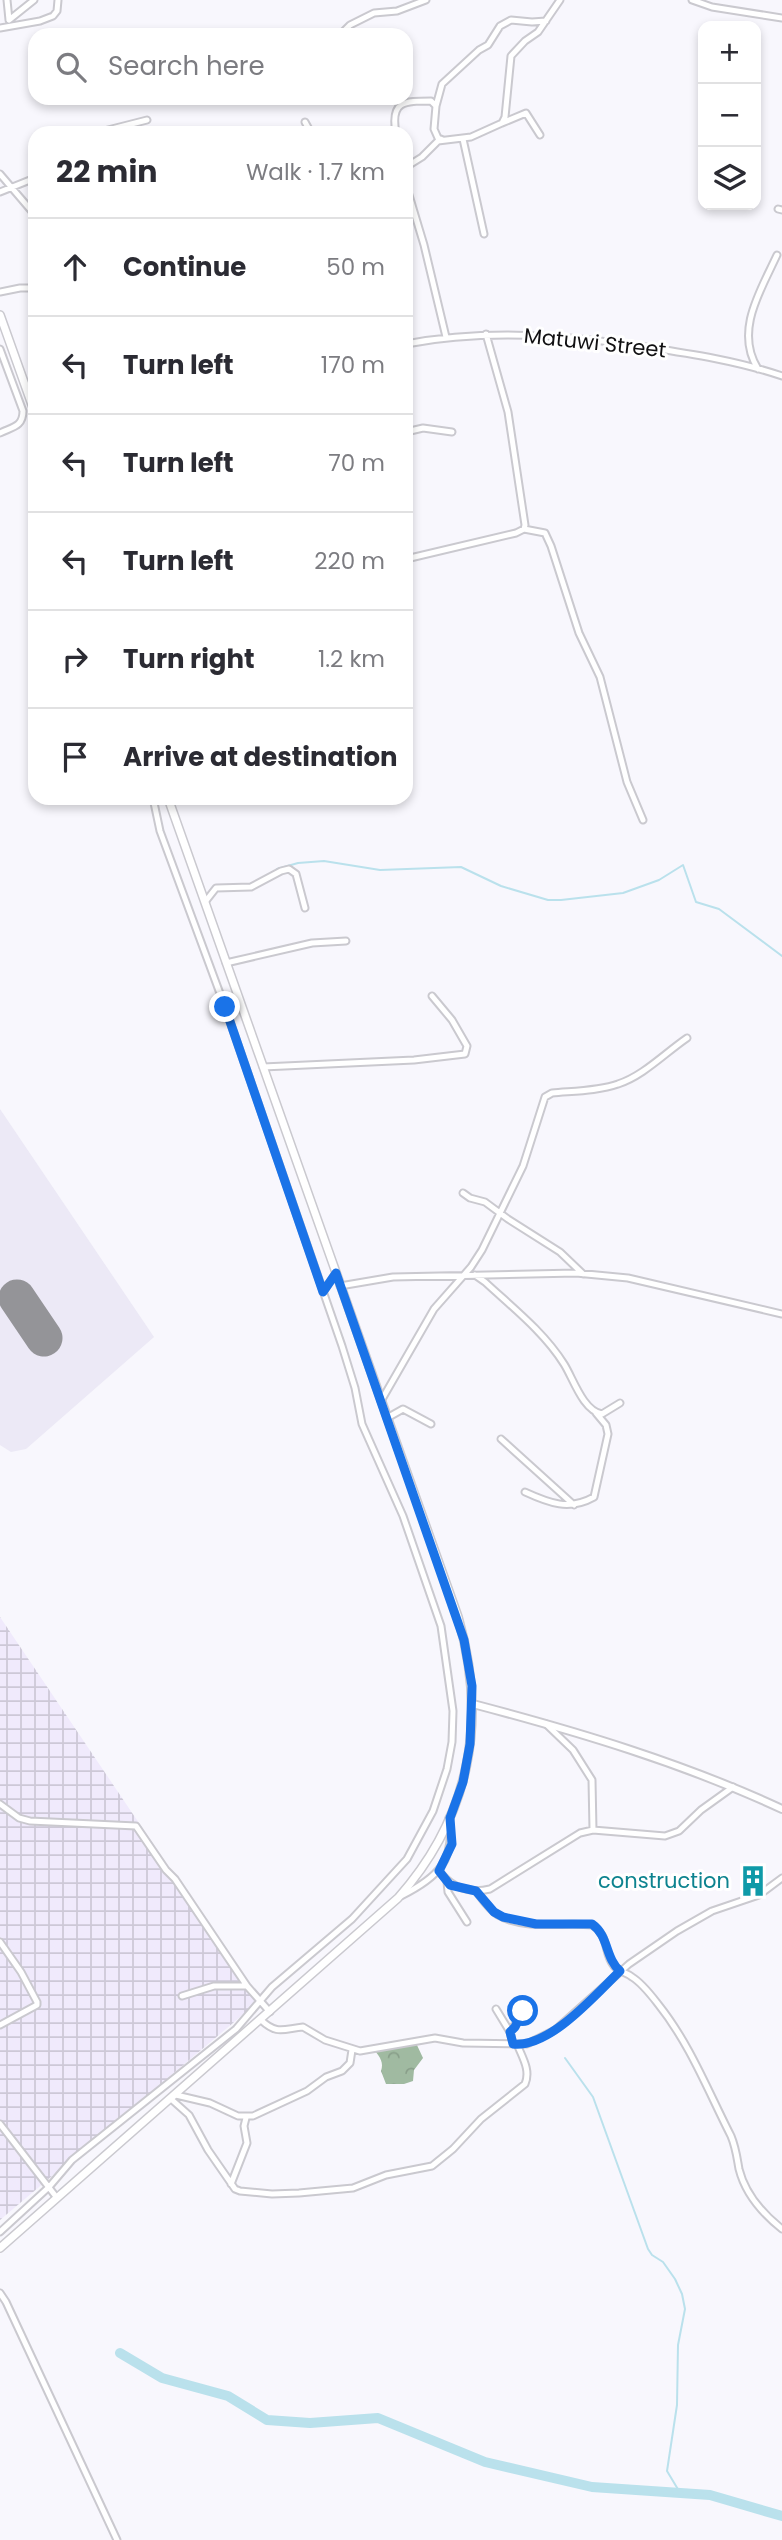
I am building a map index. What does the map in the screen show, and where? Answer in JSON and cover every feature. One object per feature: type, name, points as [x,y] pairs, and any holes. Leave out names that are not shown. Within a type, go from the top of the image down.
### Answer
[{"type":"main road","points":[[0,315],[28,388]]},
{"type":"main road","points":[[1,2249],[398,1898],[430,1857],[450,1818],[467,1762],[473,1704],[471,1671],[458,1617],[170,805]]},
{"type":"street","points":[[7,0],[9,23]]},
{"type":"street","points":[[0,28],[34,0]]},
{"type":"street","points":[[9,23],[40,21],[53,16],[57,11],[58,0]]},
{"type":"street","points":[[347,28],[374,13],[397,11],[426,0]]},
{"type":"street","points":[[502,124],[511,56],[538,32],[560,0]]},
{"type":"street","points":[[692,0],[712,7],[782,18]]},
{"type":"street","points":[[540,135],[526,113],[463,139],[443,140],[435,133],[436,106],[442,84],[476,52],[488,45],[500,26],[511,20],[546,21]]},
{"type":"street","points":[[413,101],[431,100],[436,106]]},
{"type":"street","points":[[395,126],[393,114],[403,105]]},
{"type":"street","points":[[120,126],[147,120]]},
{"type":"street","points":[[304,122],[307,126]]},
{"type":"street","points":[[463,139],[484,233]]},
{"type":"street","points":[[413,162],[443,140]]},
{"type":"street","points":[[0,174],[28,207]]},
{"type":"street","points":[[0,192],[28,181]]},
{"type":"street","points":[[413,208],[446,337]]},
{"type":"street","points":[[758,369],[750,352],[748,329],[753,308],[777,255]]},
{"type":"street","points":[[0,292],[28,288]]},
{"type":"street","points":[[486,334],[513,439],[526,520],[524,529]]},
{"type":"street","name":"Matuwi Street","points":[[413,343],[486,334],[540,335],[700,355],[782,376]]},
{"type":"street","points":[[0,349],[23,411],[23,419],[18,426],[0,433]]},
{"type":"street","points":[[413,430],[424,428],[452,432]]},
{"type":"street","points":[[413,557],[516,534],[524,529],[545,533],[579,633],[600,677],[627,782],[643,820]]},
{"type":"street","points":[[0,2232],[49,2187],[72,2160],[236,2029],[259,2001],[352,1919],[407,1859],[433,1811],[447,1769],[452,1742],[453,1711],[441,1626],[403,1516],[362,1424],[355,1388],[323,1292],[225,1007],[160,831],[154,805]]},
{"type":"street","points":[[205,902],[216,888],[251,887],[289,869],[296,874],[305,908]]},
{"type":"street","points":[[226,962],[312,943],[346,941]]},
{"type":"street","points":[[263,1067],[414,1060],[465,1054],[467,1046],[460,1031],[432,996]]},
{"type":"street","points":[[381,1401],[434,1309],[482,1250],[523,1166],[547,1095],[623,1082],[687,1038]]},
{"type":"street","points":[[463,1193],[499,1211],[559,1252],[583,1274]]},
{"type":"street","points":[[323,1292],[336,1273]]},
{"type":"street","points":[[340,1286],[393,1278],[583,1274],[628,1278],[782,1314]]},
{"type":"street","points":[[475,1276],[485,1282],[550,1345],[587,1404],[606,1425],[608,1434],[594,1497],[574,1505],[558,1506],[525,1492]]},
{"type":"street","points":[[596,1413],[602,1414],[620,1403]]},
{"type":"street","points":[[387,1418],[403,1409],[431,1424]]},
{"type":"street","points":[[501,1439],[574,1505]]},
{"type":"street","points":[[473,1704],[611,1742],[733,1787],[782,1809]]},
{"type":"street","points":[[543,1722],[573,1750],[592,1780],[593,1830]]},
{"type":"street","points":[[447,1882],[476,1891],[489,1889],[500,1885],[573,1836],[593,1830],[670,1835],[682,1829],[701,1810],[733,1787]]},
{"type":"street","points":[[0,1804],[19,1818],[30,1821],[136,1826],[247,1986],[270,2012]]},
{"type":"street","points":[[398,1898],[427,1882],[439,1871],[452,1844],[450,1818]]},
{"type":"street","points":[[439,1871],[447,1882],[448,1892],[467,1922]]},
{"type":"street","points":[[261,2020],[273,2030],[286,2031],[303,2027],[352,2050],[370,2051],[435,2038],[463,2043],[527,2044],[550,2034],[620,1971],[693,1921],[724,1906],[759,1895],[782,1878]]},
{"type":"street","points":[[476,1891],[494,1912],[503,1917],[536,1924],[592,1924],[601,1932],[611,1961],[620,1971],[632,1976],[649,1994],[687,2046],[734,2143],[744,2183],[767,2216],[782,2229]]},
{"type":"street","points":[[0,1942],[21,1972],[37,2005],[0,2025]]},
{"type":"street","points":[[182,1996],[214,1986],[247,1986]]},
{"type":"street","points":[[510,2032],[528,2005]]},
{"type":"street","points":[[173,2097],[189,2115],[231,2185],[240,2191],[272,2194],[353,2188],[386,2175],[432,2166],[481,2119],[525,2084],[528,2078],[527,2067],[496,2009]]},
{"type":"street","points":[[173,2097],[211,2103],[246,2118],[306,2091],[326,2077],[342,2071],[350,2063],[352,2050]]},
{"type":"street","points":[[231,2185],[247,2143],[244,2126],[246,2118]]},
{"type":"street","points":[[0,2124],[57,2198]]},
{"type":"street","points":[[0,2294],[117,2540]]},
{"type":"shaded area","points":[[0,1109],[154,1337],[26,1449],[11,1452],[0,1445]]},
{"type":"shaded area","points":[[0,1617],[259,2001],[0,2220]]},
{"type":"green space","points":[[416,2043],[423,2058],[414,2070],[413,2081],[386,2084],[381,2071],[381,2060],[375,2051]]},
{"type":"waterway","points":[[277,869],[298,863],[324,861],[380,870],[461,867],[501,886],[548,900],[561,900],[623,893],[659,880],[683,865],[696,902],[719,909],[782,956]]},
{"type":"waterway","points":[[565,2058],[593,2097],[648,2249],[663,2262],[682,2294],[685,2309],[678,2345],[677,2405],[667,2471],[679,2491]]},
{"type":"waterway","points":[[120,2353],[162,2378],[228,2396],[267,2420],[310,2423],[378,2418],[485,2462],[592,2487],[710,2495],[782,2516]]},
{"type":"runway","points":[[17,1298],[44,1338]]},
{"type":"place","name":"construction","points":[[753,1881]]},
{"type":"route","points":[[225,1007],[323,1292],[336,1273],[464,1640],[472,1686],[470,1744],[463,1782],[450,1818],[452,1844],[439,1871],[450,1885],[476,1891],[494,1912],[503,1917],[536,1924],[592,1924],[601,1932],[611,1961],[620,1971],[550,2034],[527,2044],[513,2044],[510,2032],[523,2011]]}]
